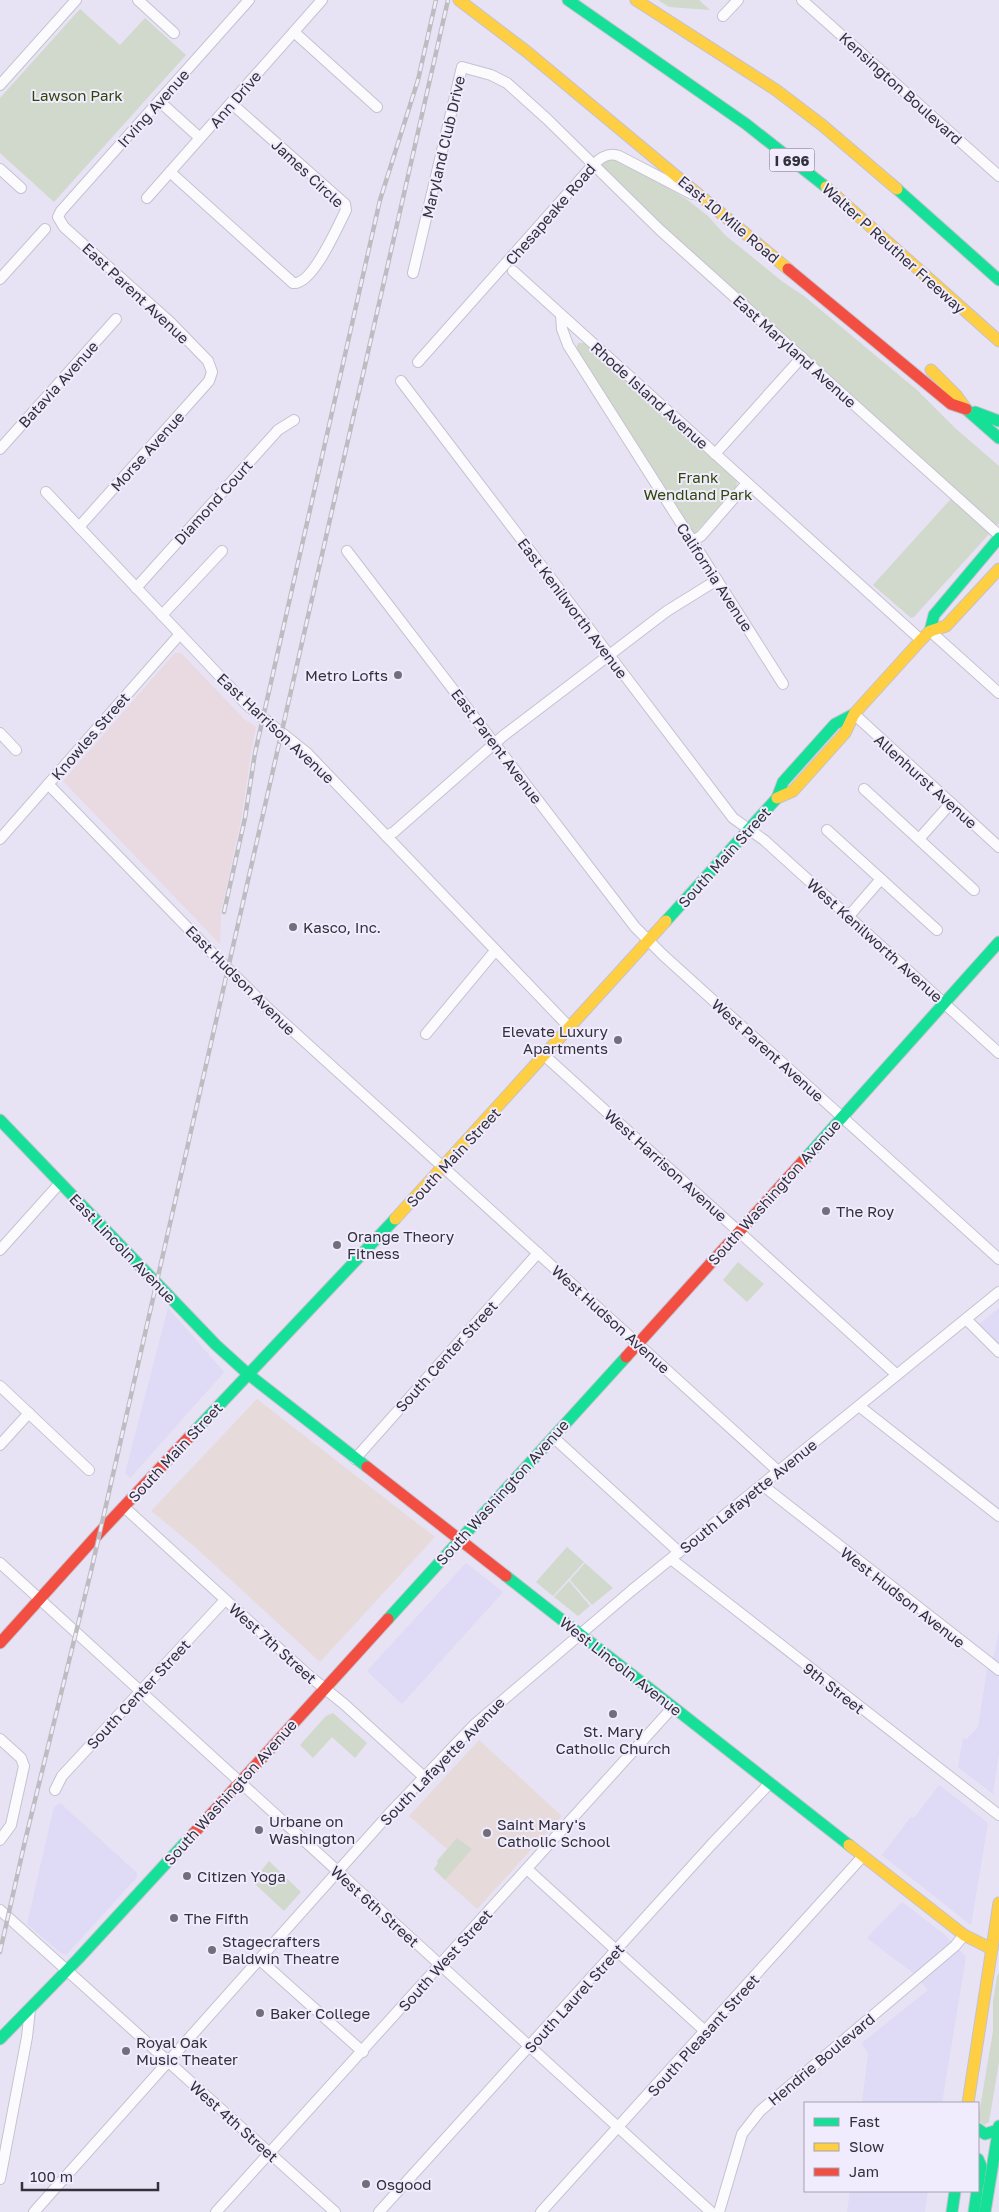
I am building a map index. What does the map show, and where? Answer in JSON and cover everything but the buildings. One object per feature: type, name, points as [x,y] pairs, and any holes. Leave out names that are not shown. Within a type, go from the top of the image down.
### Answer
[{"type":"main road","name":"East 10 Mile Road","points":[[460,0],[526,51],[951,404],[966,409],[999,438]]},
{"type":"main road","name":"Walter P Reuther Freeway","points":[[568,0],[726,110],[803,168],[999,341]]},
{"type":"main road","points":[[636,0],[769,85],[827,129],[863,158],[999,280]]},
{"type":"main road","points":[[930,370],[956,395],[966,409],[999,420]]},
{"type":"main road","name":"South Main Street","points":[[930,631],[934,615],[999,536]]},
{"type":"main road","points":[[970,600],[981,579],[999,559]]},
{"type":"main road","name":"South Main Street","points":[[0,1643],[124,1506],[443,1168],[545,1056],[778,798],[783,782],[835,724],[854,714],[930,631],[946,626],[999,569]]},
{"type":"main road","name":"South Washington Avenue","points":[[0,2039],[67,1970],[240,1782],[739,1232],[999,942]]},
{"type":"main road","name":"East Lincoln Avenue","points":[[0,1120],[216,1344],[248,1374]]},
{"type":"main road","name":"West Lincoln Avenue","points":[[248,1374],[964,1935],[996,1950]]},
{"type":"main road","points":[[968,2102],[982,2014],[996,1950],[999,1903]]},
{"type":"main road","points":[[979,2103],[990,2032],[982,2014]]},
{"type":"main road","points":[[979,2130],[985,2134],[999,2128]]},
{"type":"main road","points":[[985,2212],[999,2128]]},
{"type":"main road","points":[[979,2161],[981,2166],[979,2179]]},
{"type":"main road","points":[[952,2212],[955,2192]]},
{"type":"main road","points":[[974,2212],[977,2192]]},
{"type":"street","points":[[0,85],[76,0]]},
{"type":"street","points":[[138,0],[174,33]]},
{"type":"street","name":"Irving Avenue","points":[[58,217],[61,211],[249,0]]},
{"type":"street","name":"Ann Drive","points":[[147,198],[322,0]]},
{"type":"street","points":[[723,16],[738,0]]},
{"type":"street","name":"Kensington Boulevard","points":[[802,0],[999,176]]},
{"type":"street","points":[[294,32],[377,107]]},
{"type":"street","name":"Maryland Club Drive","points":[[414,273],[462,67],[490,75],[507,83],[593,165]]},
{"type":"street","points":[[159,101],[200,138]]},
{"type":"street","name":"James Circle","points":[[170,172],[292,282],[297,284],[301,282],[324,254],[346,210],[346,206],[232,103]]},
{"type":"street","name":"Chesapeake Road","points":[[418,362],[593,165],[606,155],[615,154],[711,204]]},
{"type":"street","name":"East Maryland Avenue","points":[[593,165],[660,230],[999,536]]},
{"type":"street","points":[[0,169],[21,188]]},
{"type":"street","name":"East Parent Avenue","points":[[58,217],[64,226],[176,328],[208,361],[212,372]]},
{"type":"street","points":[[0,279],[45,229]]},
{"type":"street","name":"Rhode Island Avenue","points":[[513,271],[921,640]]},
{"type":"street","name":"California Avenue","points":[[560,315],[562,329],[568,345],[783,684]]},
{"type":"street","name":"Batavia Avenue","points":[[0,449],[116,319]]},
{"type":"street","points":[[715,454],[802,357]]},
{"type":"street","name":"Morse Avenue","points":[[79,527],[209,381],[212,372]]},
{"type":"street","name":"East Kenilworth Avenue","points":[[401,381],[733,818],[748,830]]},
{"type":"street","name":"Diamond Court","points":[[136,588],[278,430],[294,420]]},
{"type":"street","points":[[692,541],[701,536],[747,483]]},
{"type":"street","name":"East Harrison Avenue","points":[[46,492],[247,705],[299,746],[570,1028]]},
{"type":"street","points":[[162,615],[222,551]]},
{"type":"street","name":"East Parent Avenue","points":[[347,551],[632,924],[648,941]]},
{"type":"street","points":[[386,836],[394,832],[494,742],[667,611],[716,580]]},
{"type":"street","points":[[930,631],[999,693]]},
{"type":"street","name":"Knowles Street","points":[[0,839],[180,634]]},
{"type":"street","name":"Allenhurst Avenue","points":[[854,714],[999,847]]},
{"type":"street","points":[[0,733],[16,750]]},
{"type":"street","name":"East Hudson Avenue","points":[[48,784],[258,999],[443,1168]]},
{"type":"street","points":[[864,789],[974,890]]},
{"type":"street","points":[[919,839],[951,803]]},
{"type":"street","name":"West Kenilworth Avenue","points":[[748,830],[764,840],[999,1053]]},
{"type":"street","points":[[827,830],[937,930]]},
{"type":"street","points":[[848,916],[882,879]]},
{"type":"street","name":"West Parent Avenue","points":[[648,941],[999,1259]]},
{"type":"street","points":[[426,1034],[495,951]]},
{"type":"street","name":"West Harrison Avenue","points":[[545,1056],[897,1375]]},
{"type":"street","name":"West Hudson Avenue","points":[[443,1168],[778,1472]]},
{"type":"street","points":[[0,1250],[60,1183]]},
{"type":"street","name":"South Center Street","points":[[355,1459],[538,1253]]},
{"type":"street","name":"South Lafayette Avenue","points":[[34,2212],[338,1872],[474,1724],[579,1634],[999,1292]]},
{"type":"street","points":[[966,1319],[999,1352]]},
{"type":"street","points":[[0,1386],[90,1470]]},
{"type":"street","points":[[859,1406],[999,1516]]},
{"type":"street","points":[[0,1445],[29,1413]]},
{"type":"street","points":[[553,1437],[679,1552]]},
{"type":"street","name":"West Hudson Avenue","points":[[762,1484],[999,1670]]},
{"type":"street","name":"West 7th Street","points":[[124,1506],[310,1677],[325,1688],[424,1777]]},
{"type":"street","name":"9th Street","points":[[671,1559],[999,1815]]},
{"type":"street","name":"West 6th Street","points":[[0,1563],[711,2212]]},
{"type":"street","name":"South Center Street","points":[[55,1790],[62,1776],[225,1600]]},
{"type":"street","name":"South West Street","points":[[216,2212],[441,1966],[673,1707]]},
{"type":"street","points":[[0,1740],[23,1761],[23,1773],[11,1825],[0,1840]]},
{"type":"street","name":"South Laurel Street","points":[[379,2212],[711,1845],[770,1783]]},
{"type":"street","name":"South Pleasant Street","points":[[541,2212],[706,2032],[863,1856]]},
{"type":"street","points":[[527,1869],[706,2032]]},
{"type":"street","name":"West 4th Street","points":[[0,1910],[335,2212]]},
{"type":"street","name":"Hendrie Boulevard","points":[[719,2212],[742,2134],[754,2117],[955,1946],[964,1935]]},
{"type":"street","points":[[260,1960],[363,2052]]},
{"type":"street","points":[[0,2179],[27,2037],[30,2009]]},
{"type":"shaded area","points":[[175,653],[181,653],[244,719],[256,727],[241,820],[221,912],[220,944],[63,781]]},
{"type":"shaded area","points":[[168,1308],[224,1372],[130,1478],[125,1473]]},
{"type":"shaded area","points":[[999,1308],[999,1346],[978,1325]]},
{"type":"shaded area","points":[[257,1399],[435,1537],[320,1662],[195,1547],[151,1511]]},
{"type":"shaded area","points":[[466,1563],[503,1592],[402,1704],[367,1671]]},
{"type":"shaded area","points":[[999,1630],[999,1752],[993,1794],[958,1767],[963,1738],[967,1739],[978,1727],[987,1670],[995,1652]]},
{"type":"shaded area","name":"Saint Mary's Catholic School","points":[[479,1740],[562,1816],[477,1909],[434,1870],[438,1863],[437,1861],[447,1849],[409,1816]]},
{"type":"shaded area","points":[[939,1785],[988,1823],[971,1925],[882,1855],[911,1817],[914,1818]]},
{"type":"shaded area","points":[[60,1803],[137,1873],[137,1877],[66,1955],[61,1953],[27,1924],[54,1807]]},
{"type":"shaded area","points":[[902,1902],[945,1935],[966,1957],[942,2102],[862,2102],[868,2054],[862,2043],[928,1990],[913,1973],[867,1938]]},
{"type":"shaded area","points":[[850,2192],[928,2192],[925,2212],[847,2212]]},
{"type":"green space","points":[[658,0],[699,0],[710,10],[669,7]]},
{"type":"green space","name":"Lawson Park","points":[[80,9],[120,45],[145,18],[186,55],[54,202],[0,153],[0,98]]},
{"type":"green space","points":[[612,159],[648,176],[685,198],[708,216],[725,235],[783,282],[804,296],[917,390],[954,427],[999,466],[999,523],[914,617],[911,618],[873,585],[958,491],[670,233],[601,166],[606,160]]},
{"type":"green space","name":"Frank Wendland Park","points":[[578,343],[584,343],[737,481],[736,487],[694,534],[576,349]]},
{"type":"green space","points":[[738,1262],[764,1284],[747,1302],[723,1280]]},
{"type":"green space","points":[[567,1547],[584,1562],[553,1596],[536,1582]]},
{"type":"green space","points":[[585,1563],[613,1588],[592,1605],[570,1580]]},
{"type":"green space","points":[[569,1581],[590,1606],[578,1616],[554,1597]]},
{"type":"green space","points":[[333,1713],[367,1743],[355,1758],[332,1737],[313,1758],[300,1745],[326,1716]]},
{"type":"green space","points":[[457,1838],[472,1849],[445,1880],[434,1869],[438,1863],[437,1861]]},
{"type":"green space","points":[[269,1861],[301,1892],[284,1911],[254,1883],[263,1874],[261,1871]]},
{"type":"green space","points":[[999,1973],[999,2062],[989,2122],[984,2125],[979,2121],[979,2114],[993,2031],[993,2001]]},
{"type":"railway","points":[[224,912],[245,818],[255,753],[380,200],[418,80],[436,0]]},
{"type":"railway","points":[[0,1952],[92,1567],[448,0]]},
{"type":"traffic: fast","points":[[568,0],[746,124],[826,187]]},
{"type":"traffic: fast","points":[[897,189],[999,280]]},
{"type":"traffic: fast","points":[[966,409],[999,438]]},
{"type":"traffic: fast","points":[[975,412],[999,421]]},
{"type":"traffic: fast","points":[[930,631],[934,615],[999,538]]},
{"type":"traffic: fast","points":[[666,921],[777,798],[783,782],[835,724],[854,714]]},
{"type":"traffic: fast","points":[[803,1161],[999,942]]},
{"type":"traffic: fast","points":[[0,1120],[216,1345],[248,1374],[367,1467]]},
{"type":"traffic: fast","points":[[192,1434],[395,1219]]},
{"type":"traffic: fast","points":[[388,1619],[626,1357]]},
{"type":"traffic: fast","points":[[506,1576],[849,1845]]},
{"type":"traffic: fast","points":[[0,2039],[78,1959],[194,1833]]},
{"type":"traffic: fast","points":[[985,2212],[999,2126]]},
{"type":"traffic: fast","points":[[979,2130],[985,2134],[998,2130]]},
{"type":"traffic: fast","points":[[979,2161],[981,2166],[979,2179]]},
{"type":"traffic: fast","points":[[952,2212],[955,2192]]},
{"type":"traffic: fast","points":[[974,2212],[977,2192]]},
{"type":"traffic: slow","points":[[459,0],[526,51],[788,269]]},
{"type":"traffic: slow","points":[[636,0],[776,90],[822,125],[897,189]]},
{"type":"traffic: slow","points":[[826,187],[999,341]]},
{"type":"traffic: slow","points":[[931,370],[956,395],[966,409]]},
{"type":"traffic: slow","points":[[777,798],[793,791],[845,733],[854,714],[921,640],[930,631],[946,626],[999,569]]},
{"type":"traffic: slow","points":[[395,1219],[666,921]]},
{"type":"traffic: slow","points":[[849,1845],[964,1935],[992,1949]]},
{"type":"traffic: slow","points":[[968,2102],[999,1903]]},
{"type":"traffic: jam","points":[[788,269],[951,404],[966,409]]},
{"type":"traffic: jam","points":[[626,1357],[803,1161]]},
{"type":"traffic: jam","points":[[0,1643],[192,1434]]},
{"type":"traffic: jam","points":[[367,1467],[506,1576]]},
{"type":"traffic: jam","points":[[194,1833],[388,1619]]},
{"type":"place","name":"Metro Lofts","points":[[398,675]]},
{"type":"place","name":"Kasco, Inc.","points":[[293,927]]},
{"type":"place","name":"Elevate Luxury Apartments","points":[[618,1040]]},
{"type":"place","name":"The Roy","points":[[826,1211]]},
{"type":"place","name":"Orange Theory Fitness","points":[[337,1245]]},
{"type":"place","name":"St. Mary Catholic Church","points":[[613,1714]]},
{"type":"place","name":"Urbane on Washington","points":[[259,1830]]},
{"type":"place","name":"Saint Mary's Catholic School","points":[[487,1833]]},
{"type":"place","name":"Citizen Yoga","points":[[187,1876]]},
{"type":"place","name":"The Fifth","points":[[174,1918]]},
{"type":"place","name":"Stagecrafters Baldwin Theatre","points":[[212,1950]]},
{"type":"place","name":"Baker College","points":[[260,2013]]},
{"type":"place","name":"Royal Oak Music Theater","points":[[126,2051]]},
{"type":"place","name":"Osgood","points":[[366,2184]]}]
